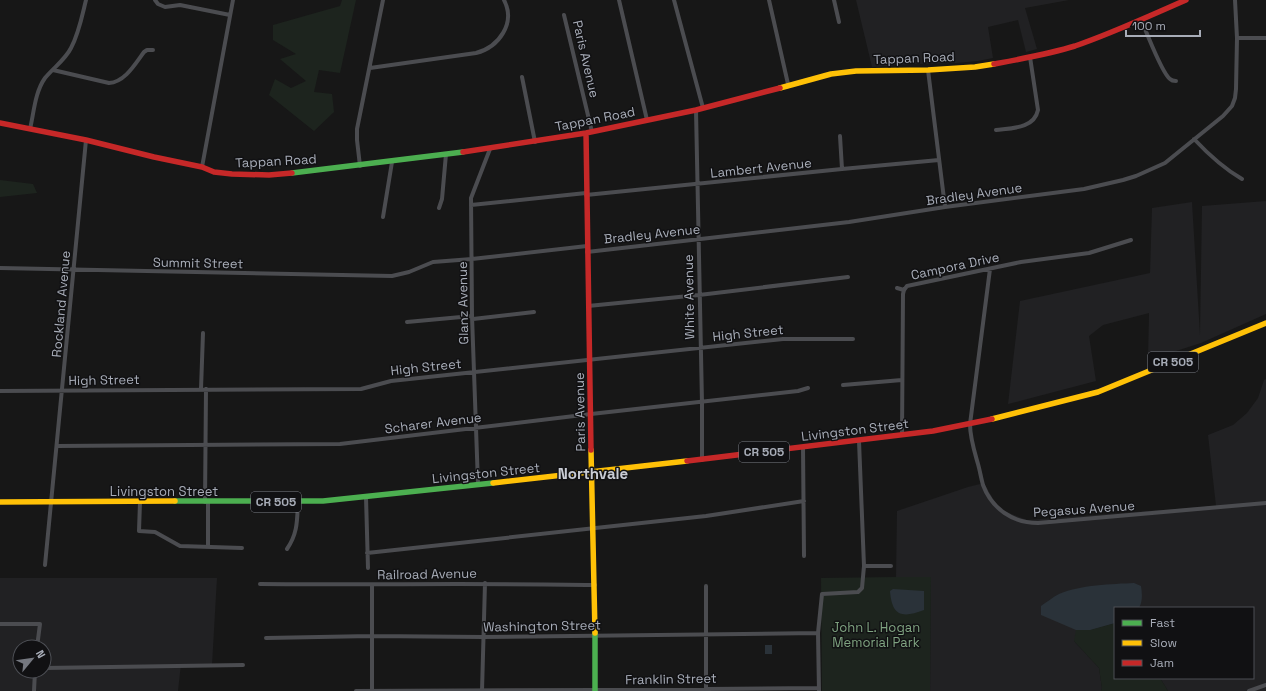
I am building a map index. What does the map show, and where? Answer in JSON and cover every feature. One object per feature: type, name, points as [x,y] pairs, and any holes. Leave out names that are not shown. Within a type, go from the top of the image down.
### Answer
[{"type":"street","points":[[30,129],[38,92],[45,78],[67,56],[72,47],[86,0]]},
{"type":"street","points":[[155,0],[158,4],[165,7],[180,5],[230,15]]},
{"type":"street","points":[[202,167],[234,0]]},
{"type":"street","points":[[360,166],[357,132],[383,0]]},
{"type":"street","points":[[370,68],[476,53],[489,48],[500,38],[507,25],[508,13],[504,0]]},
{"type":"street","points":[[619,0],[647,120]]},
{"type":"street","points":[[674,0],[703,108]]},
{"type":"street","points":[[769,0],[788,84]]},
{"type":"street","points":[[834,0],[840,22]]},
{"type":"street","name":"Tappan Road","points":[[0,123],[86,140],[154,158],[202,167],[214,172],[269,175],[360,166],[490,149],[589,132],[696,110],[788,84],[840,72],[928,70],[975,67],[1030,57],[1074,46],[1107,34],[1186,0]]},
{"type":"street","name":"Bradley Avenue","points":[[395,276],[433,262],[472,260],[698,239],[849,222],[945,207],[1084,189],[1123,180],[1164,163],[1229,111],[1235,98],[1236,89],[1237,38],[1235,0]]},
{"type":"street","name":"Paris Avenue","points":[[564,15],[589,132],[586,194],[594,528],[595,691]]},
{"type":"street","points":[[1141,20],[1167,76],[1172,81],[1176,81]]},
{"type":"street","points":[[1237,38],[1266,38]]},
{"type":"street","points":[[53,70],[113,83],[122,79],[144,52],[147,50],[153,50]]},
{"type":"street","points":[[996,130],[1027,125],[1037,115],[1038,110],[1030,57]]},
{"type":"street","points":[[928,70],[945,207]]},
{"type":"street","points":[[522,77],[535,142]]},
{"type":"street","name":"White Avenue","points":[[696,110],[702,460]]},
{"type":"street","points":[[840,136],[842,169]]},
{"type":"street","points":[[1194,139],[1219,164],[1242,179]]},
{"type":"street","name":"Rockland Avenue","points":[[45,565],[63,391],[86,140]]},
{"type":"street","name":"Glanz Avenue","points":[[478,484],[474,372],[471,198],[490,149]]},
{"type":"street","points":[[439,208],[442,199],[446,154]]},
{"type":"street","name":"Lambert Avenue","points":[[471,205],[698,185],[939,160]]},
{"type":"street","points":[[383,217],[392,162]]},
{"type":"street","name":"Campora Drive","points":[[902,435],[904,290],[907,286],[1021,262],[1088,253],[1131,240]]},
{"type":"street","name":"Summit Street","points":[[0,268],[395,276]]},
{"type":"street","name":"Pegasus Avenue","points":[[990,269],[970,424],[970,434],[986,491],[1000,510],[1007,515],[1022,521],[1038,524],[1266,503]]},
{"type":"street","points":[[588,306],[699,295],[848,277]]},
{"type":"street","points":[[897,288],[904,290]]},
{"type":"street","points":[[407,322],[534,312]]},
{"type":"street","name":"Livingston Street","points":[[0,502],[298,502],[366,497],[593,473],[860,441],[970,424],[1098,392],[1266,323]]},
{"type":"street","points":[[201,388],[203,332]]},
{"type":"street","name":"High Street","points":[[0,391],[201,388],[361,388],[391,380],[783,339],[853,340]]},
{"type":"street","points":[[843,385],[902,380]]},
{"type":"street","name":"Scharer Avenue","points":[[57,446],[340,444],[798,391],[808,388]]},
{"type":"street","points":[[206,389],[208,547]]},
{"type":"street","points":[[819,689],[818,633],[822,594],[858,592],[862,588],[864,566],[860,441]]},
{"type":"street","points":[[803,447],[804,556]]},
{"type":"street","points":[[366,497],[368,568]]},
{"type":"street","points":[[367,553],[706,516],[804,501]]},
{"type":"street","points":[[140,502],[139,531],[155,532],[180,546],[242,548]]},
{"type":"street","points":[[287,549],[294,540],[298,502]]},
{"type":"street","points":[[864,566],[891,566]]},
{"type":"street","points":[[482,691],[484,583]]},
{"type":"street","name":"Railroad Avenue","points":[[260,584],[372,585],[484,583],[594,585]]},
{"type":"street","points":[[372,585],[372,691]]},
{"type":"street","points":[[706,586],[706,690]]},
{"type":"street","points":[[0,624],[40,624],[38,639]]},
{"type":"street","name":"Washington Street","points":[[266,638],[818,633]]},
{"type":"street","points":[[52,668],[243,665]]},
{"type":"street","points":[[34,691],[35,679]]},
{"type":"street","points":[[1249,691],[1266,685]]},
{"type":"street","name":"Franklin Street","points":[[356,691],[819,689]]},
{"type":"shaded area","points":[[856,0],[1069,0],[1025,8],[1037,49],[1026,52],[1018,20],[988,27],[993,58],[956,63],[872,67]]},
{"type":"shaded area","points":[[1266,201],[1266,314],[1201,343],[1148,360],[1149,313],[1103,325],[1089,336],[1096,381],[1008,404],[1020,301],[1150,273],[1152,208],[1192,202],[1200,335],[1202,206]]},
{"type":"shaded area","points":[[1266,379],[1266,691],[1168,691],[1161,679],[1254,679],[1254,607],[1114,607],[1114,623],[1090,630],[1074,641],[1099,668],[1102,688],[1101,691],[930,691],[931,578],[896,577],[897,511],[984,483],[999,509],[1027,520],[1216,506],[1208,435],[1233,425],[1247,413],[1258,398],[1264,380]]},
{"type":"shaded area","points":[[0,578],[217,578],[212,665],[181,664],[178,691],[0,691]]},
{"type":"shaded area","points":[[1134,583],[1141,586],[1142,597],[1139,607],[1114,607],[1114,623],[1090,630],[1076,630],[1041,615],[1041,606],[1057,595],[1067,591],[1096,586]]},
{"type":"shaded area","points":[[893,589],[924,591],[924,610],[910,614],[896,611],[891,600],[890,591]]},
{"type":"shaded area","points":[[765,645],[772,645],[772,654],[765,654]]},
{"type":"green space","points":[[342,0],[356,0],[340,73],[319,70],[314,92],[332,94],[334,112],[314,131],[269,95],[275,79],[291,88],[306,81],[280,59],[296,54],[273,40],[273,25],[340,6]]},
{"type":"green space","points":[[0,180],[33,184],[37,193],[0,197]]},
{"type":"green space","name":"John L. Hogan Memorial Park","points":[[931,577],[930,691],[822,691],[821,578]]},
{"type":"green space","points":[[1114,623],[1114,679],[1161,679],[1168,691],[1101,691],[1102,688],[1099,668],[1074,641],[1076,630],[1090,630]]},
{"type":"traffic: fast","points":[[292,173],[463,152]]},
{"type":"traffic: fast","points":[[175,501],[323,501],[493,483]]},
{"type":"traffic: fast","points":[[595,633],[595,691]]},
{"type":"traffic: slow","points":[[780,88],[831,74],[856,71],[928,70],[975,67],[994,64]]},
{"type":"traffic: slow","points":[[992,419],[1098,392],[1266,323]]},
{"type":"traffic: slow","points":[[591,450],[595,633]]},
{"type":"traffic: slow","points":[[493,483],[687,461]]},
{"type":"traffic: slow","points":[[0,502],[175,501]]},
{"type":"traffic: jam","points":[[994,64],[1045,54],[1075,46],[1117,30],[1186,0]]},
{"type":"traffic: jam","points":[[463,152],[586,133],[696,110],[780,88]]},
{"type":"traffic: jam","points":[[0,123],[86,140],[202,167],[214,172],[269,175],[292,173]]},
{"type":"traffic: jam","points":[[586,133],[591,450]]},
{"type":"traffic: jam","points":[[687,461],[933,431],[992,419]]},
{"type":"district","name":"Northvale","points":[[593,473]]}]
